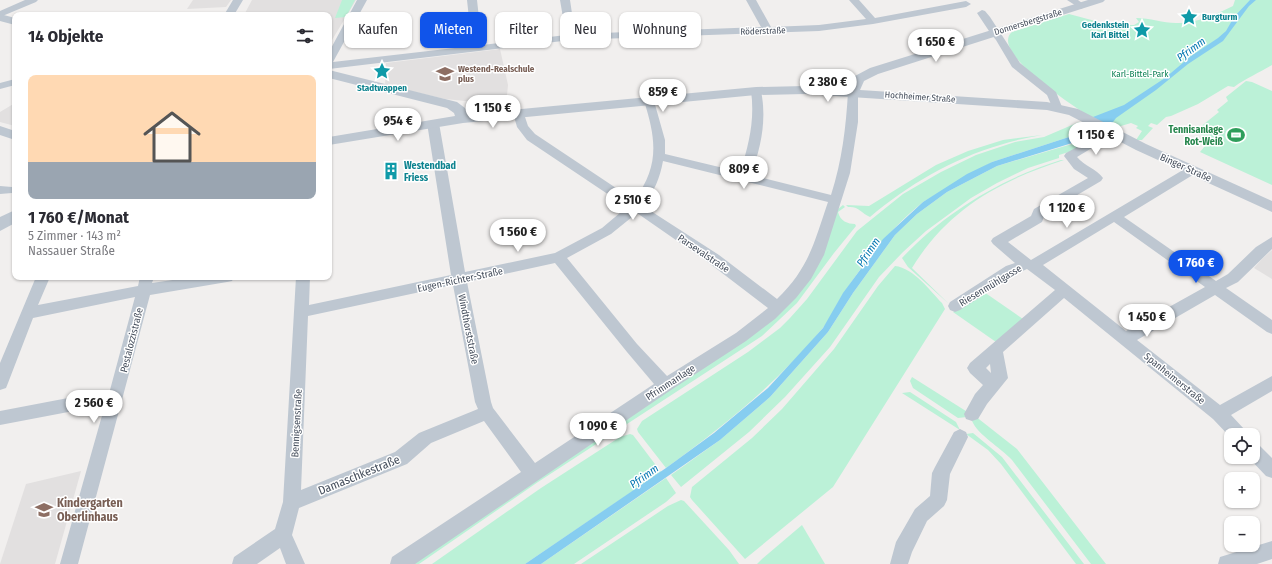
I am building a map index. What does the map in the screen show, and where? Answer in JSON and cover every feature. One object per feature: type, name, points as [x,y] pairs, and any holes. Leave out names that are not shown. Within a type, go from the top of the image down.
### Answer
[{"type":"street","points":[[0,16],[33,0]]},
{"type":"street","points":[[231,12],[238,0]]},
{"type":"street","points":[[332,55],[362,0]]},
{"type":"street","points":[[472,0],[473,12]]},
{"type":"street","points":[[565,0],[567,12]]},
{"type":"street","points":[[751,0],[768,31]]},
{"type":"street","points":[[854,0],[873,21]]},
{"type":"street","name":"Donnersbergstraße","points":[[853,92],[855,83],[866,74],[1007,28],[1076,3],[1099,0]]},
{"type":"street","points":[[963,2],[1007,28]]},
{"type":"street","name":"Röderstraße","points":[[611,36],[819,28],[873,21],[963,2]]},
{"type":"street","points":[[982,13],[994,32],[1000,38],[1016,65],[1052,94],[1057,107]]},
{"type":"street","points":[[0,16],[12,21]]},
{"type":"street","name":"Röderstraße","points":[[487,47],[560,38]]},
{"type":"street","name":"Röderstraße","points":[[332,66],[476,48]]},
{"type":"street","points":[[351,80],[353,71],[367,61]]},
{"type":"street","points":[[332,75],[452,105],[460,111],[464,119]]},
{"type":"street","points":[[0,86],[12,83]]},
{"type":"street","name":"Hochheimer Straße","points":[[332,140],[464,119],[756,91],[805,90],[853,92],[1057,107]]},
{"type":"street","points":[[744,177],[756,139],[758,115],[756,91]]},
{"type":"street","name":"Pfrimmanlage","points":[[399,564],[665,385],[736,341],[778,307],[798,286],[812,265],[821,244],[844,173],[852,122],[853,92]]},
{"type":"street","name":"Eugen-Richter-Straße","points":[[301,312],[558,257],[596,239],[613,227],[634,207],[651,186],[658,166],[660,137],[649,101]]},
{"type":"street","name":"Binger Straße","points":[[1057,107],[1073,112],[1110,132],[1272,207]]},
{"type":"street","name":"Parsevalstraße","points":[[519,113],[523,127],[531,138],[714,259],[778,307]]},
{"type":"street","name":"Windthorststraße","points":[[433,123],[459,279],[483,402],[487,412],[532,474]]},
{"type":"street","points":[[0,130],[12,135]]},
{"type":"street","name":"Spanheimerstraße","points":[[1110,132],[1079,152],[1070,156],[1074,164],[1097,178],[1039,212],[1037,219],[998,242],[1064,290],[1126,339],[1219,414],[1232,428]]},
{"type":"street","points":[[659,156],[835,200]]},
{"type":"street","name":"Riesenmühlgasse","points":[[955,306],[1011,270],[1029,264],[1192,170]]},
{"type":"street","points":[[1114,216],[1272,328]]},
{"type":"street","points":[[0,225],[12,217]]},
{"type":"street","points":[[1126,339],[1236,275],[1261,250],[1272,242]]},
{"type":"street","points":[[558,257],[613,325],[665,385]]},
{"type":"street","points":[[0,383],[4,363],[42,280]]},
{"type":"street","points":[[27,312],[145,284],[192,280]]},
{"type":"street","name":"Bennigsenstraße","points":[[283,535],[292,502],[303,280]]},
{"type":"street","name":"Pestalozzistraße","points":[[69,564],[116,396],[145,284]]},
{"type":"street","points":[[994,385],[975,368],[1064,290]]},
{"type":"street","points":[[972,414],[981,398],[1000,378],[995,350]]},
{"type":"street","points":[[1219,414],[1272,383]]},
{"type":"street","points":[[0,418],[116,396]]},
{"type":"street","name":"Damaschkestraße","points":[[292,502],[402,458],[425,438],[487,412]]},
{"type":"street","points":[[899,564],[902,549],[921,515],[938,500],[941,473],[960,437]]},
{"type":"street","points":[[1260,457],[1272,470]]},
{"type":"street","points":[[241,564],[283,535],[296,564]]},
{"type":"street","points":[[1227,564],[1272,550]]},
{"type":"shaded area","points":[[193,0],[231,0],[226,7],[187,9]]},
{"type":"shaded area","points":[[252,0],[356,0],[349,12],[344,12],[344,20],[332,40],[332,12],[246,12]]},
{"type":"shaded area","name":"Westend-Realschule plus","points":[[500,49],[508,85],[506,105],[445,99],[385,85],[386,63]]},
{"type":"shaded area","points":[[12,105],[12,125],[0,122],[0,112]]},
{"type":"shaded area","points":[[1272,250],[1272,279],[1254,268]]},
{"type":"shaded area","name":"Kindergarten Oberlinhaus","points":[[81,471],[55,564],[0,564],[26,484]]},
{"type":"green space","points":[[342,0],[355,0],[349,12],[344,12],[344,17],[335,18]]},
{"type":"green space","name":"Karl-Bittel-Park","points":[[1235,0],[1272,0],[1272,65],[1234,87],[1228,86],[1198,104],[1166,117],[1157,125],[1151,123],[1148,126],[1153,128],[1142,140],[1136,140],[1142,131],[1136,128],[1138,126],[1131,123],[1121,126],[1116,131],[1089,116],[1050,89],[1022,64],[1012,52],[1008,41],[1012,32],[1069,14],[1099,22],[1124,25],[1134,25],[1139,22],[1136,18],[1171,23],[1183,23],[1205,18],[1220,12],[1233,6]]},
{"type":"green space","points":[[845,75],[856,78],[853,82],[846,86],[838,87],[825,86],[821,79]]},
{"type":"green space","name":"Tennisanlage Rot-Weiß","points":[[1246,81],[1252,82],[1272,91],[1272,185],[1200,152],[1211,139],[1194,132],[1219,112],[1217,110],[1228,101],[1226,97]]},
{"type":"green space","points":[[488,105],[515,107],[516,111],[484,114]]},
{"type":"green space","points":[[1079,122],[1083,125],[1072,136],[992,162],[923,202],[911,212],[880,244],[841,297],[825,325],[787,368],[729,420],[666,468],[638,432],[637,429],[642,421],[748,352],[780,328],[807,299],[857,231],[903,194],[941,172],[976,155],[1015,142],[1044,137]]},
{"type":"green space","points":[[1042,135],[1005,143],[948,165],[900,194],[870,217],[855,208],[848,207],[846,205],[869,206],[936,165],[968,151],[1003,140]]},
{"type":"green space","points":[[1093,139],[1075,150],[1059,155],[1059,158],[1028,168],[997,183],[971,198],[926,231],[879,277],[830,347],[785,397],[749,432],[681,487],[671,475],[720,440],[770,397],[828,332],[853,293],[895,235],[917,214],[947,192],[997,166]]},
{"type":"green space","points":[[1064,160],[1018,177],[977,200],[959,213],[926,247],[912,268],[949,304],[908,267],[902,258],[936,226],[975,199],[1017,177],[1039,168]]},
{"type":"green space","points":[[843,205],[845,207],[838,212],[839,215],[845,221],[855,224],[856,226],[797,303],[762,336],[538,482],[419,564],[408,564],[771,320],[838,209]]},
{"type":"green space","points":[[895,266],[915,275],[942,303],[945,309],[833,487],[745,559],[692,500],[690,497],[692,487],[752,438],[782,409],[834,349],[878,286]]},
{"type":"green space","points":[[984,292],[1023,319],[996,342],[953,312]]},
{"type":"green space","points":[[912,377],[969,413],[967,417],[958,418],[913,388],[910,381]]},
{"type":"green space","points":[[910,392],[956,422],[960,430],[902,393]]},
{"type":"green space","points":[[975,416],[1017,449],[1106,564],[1091,564],[1012,460],[984,436],[975,426],[972,421]]},
{"type":"green space","points":[[973,433],[1002,457],[1084,564],[1076,564],[1001,464],[988,450],[966,434]]},
{"type":"green space","points":[[630,434],[633,435],[661,472],[525,564],[432,564],[541,488],[620,437]]},
{"type":"green space","points":[[666,478],[676,493],[666,502],[574,564],[541,564]]},
{"type":"green space","points":[[681,500],[684,501],[729,550],[739,564],[581,564],[668,506]]},
{"type":"green space","points":[[802,525],[825,564],[757,564],[762,559]]},
{"type":"water","points":[[1250,0],[1256,0],[1249,6],[1223,41],[1188,64],[1156,90],[1116,118],[1110,126],[1111,128],[1093,139],[1082,140],[997,166],[947,192],[917,214],[895,235],[853,293],[828,332],[770,397],[720,440],[541,564],[525,564],[666,468],[714,433],[768,388],[823,328],[843,293],[883,239],[923,202],[967,174],[992,162],[1072,136],[1074,134],[1074,130],[1093,117],[1124,105],[1165,78],[1191,56],[1218,38],[1226,31],[1234,17]]},
{"type":"place","name":"Burgturm","points":[[1189,17]]},
{"type":"place","name":"Gedenkstein Karl Bittel","points":[[1142,30]]},
{"type":"place","name":"Stadtwappen","points":[[382,71]]},
{"type":"place","name":"Westend-Realschule plus","points":[[445,74]]},
{"type":"place","name":"Tennisanlage Rot-Weiß","points":[[1236,135]]},
{"type":"place","name":"Westendbad Friess","points":[[391,171]]},
{"type":"place","name":"Kindergarten Oberlinhaus","points":[[44,510]]},
{"type":"water label","name":"Pfrimm","points":[[1191,49]]},
{"type":"water label","name":"Pfrimm","points":[[868,252]]},
{"type":"water label","name":"Pfrimm","points":[[644,476]]}]
